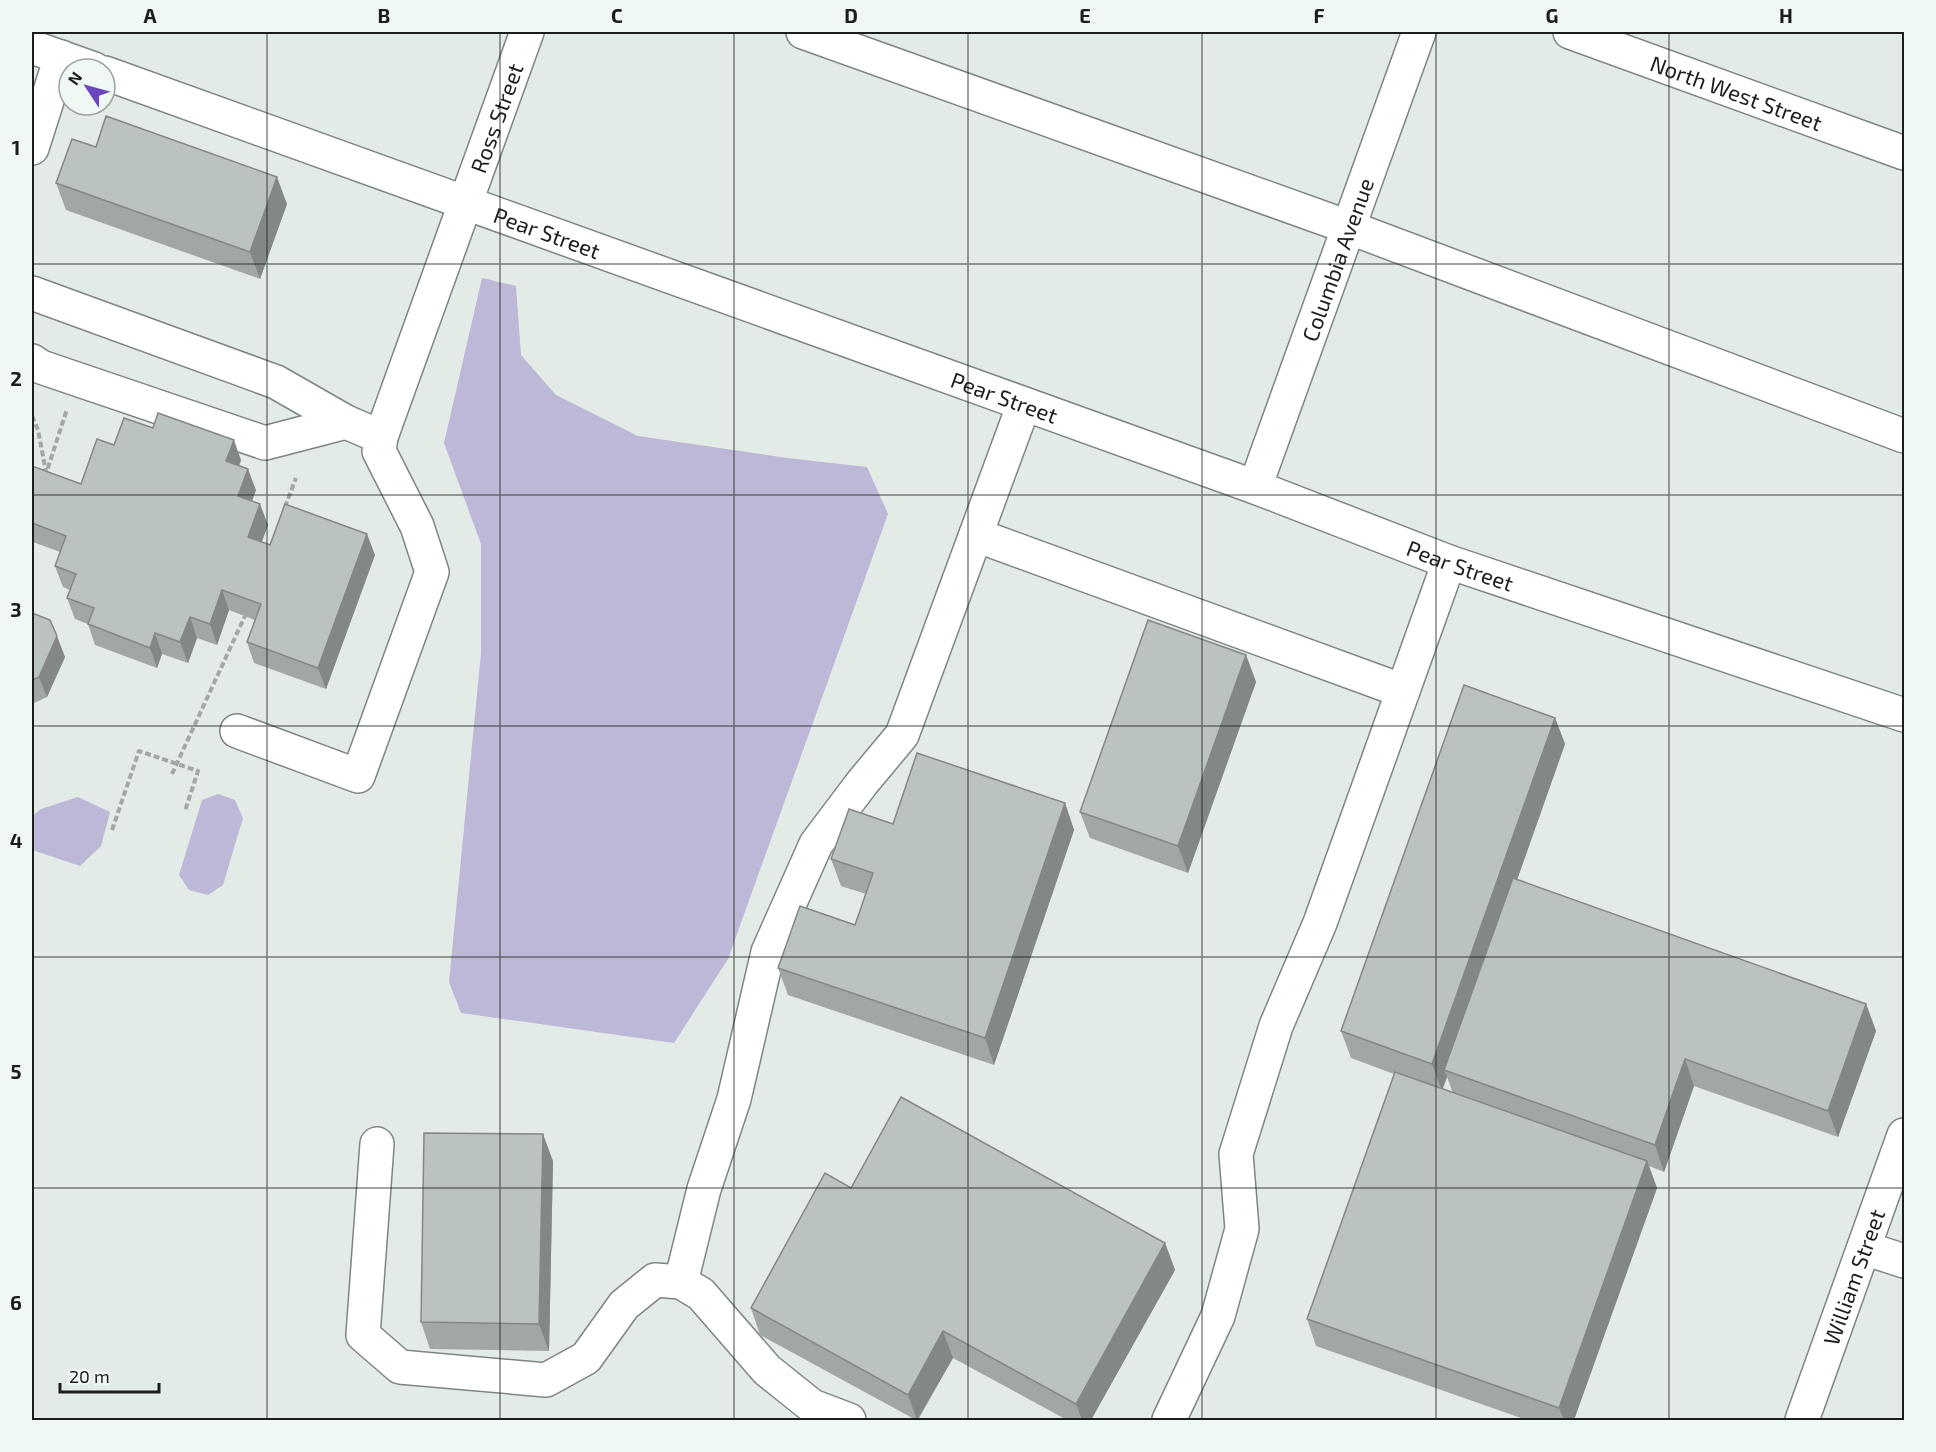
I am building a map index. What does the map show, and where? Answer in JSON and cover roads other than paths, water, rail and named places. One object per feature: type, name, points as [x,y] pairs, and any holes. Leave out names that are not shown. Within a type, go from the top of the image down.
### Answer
[{"type":"street","name":"Ross Street","points":[[381,437],[527,32]]},
{"type":"street","points":[[803,32],[1348,227],[1905,436]]},
{"type":"street","name":"Columbia Avenue","points":[[1255,487],[1419,32]]},
{"type":"street","name":"North West Street","points":[[1570,32],[1905,153]]},
{"type":"street","points":[[32,147],[46,52]]},
{"type":"street","name":"Pear Street","points":[[117,77],[1255,487],[1449,562],[1905,715]]},
{"type":"street","points":[[32,293],[276,382],[346,422],[381,437],[380,451],[417,526],[432,572],[358,776],[237,730]]},
{"type":"street","points":[[32,361],[41,367],[265,443],[346,422]]},
{"type":"street","points":[[681,1282],[705,1188],[734,1099],[768,952],[816,844],[902,735],[1024,404]]},
{"type":"street","points":[[976,535],[1403,691]]},
{"type":"street","points":[[1169,1420],[1218,1316],[1242,1229],[1236,1154],[1276,1026],[1320,923],[1449,562]]},
{"type":"street","name":"William Street","points":[[1802,1420],[1905,1135]]},
{"type":"street","points":[[377,1144],[363,1335],[400,1367],[546,1380],[586,1358],[624,1305],[655,1280],[681,1282],[701,1294],[767,1370],[812,1406],[849,1420]]},
{"type":"street","points":[[1864,1248],[1905,1261]]}]
